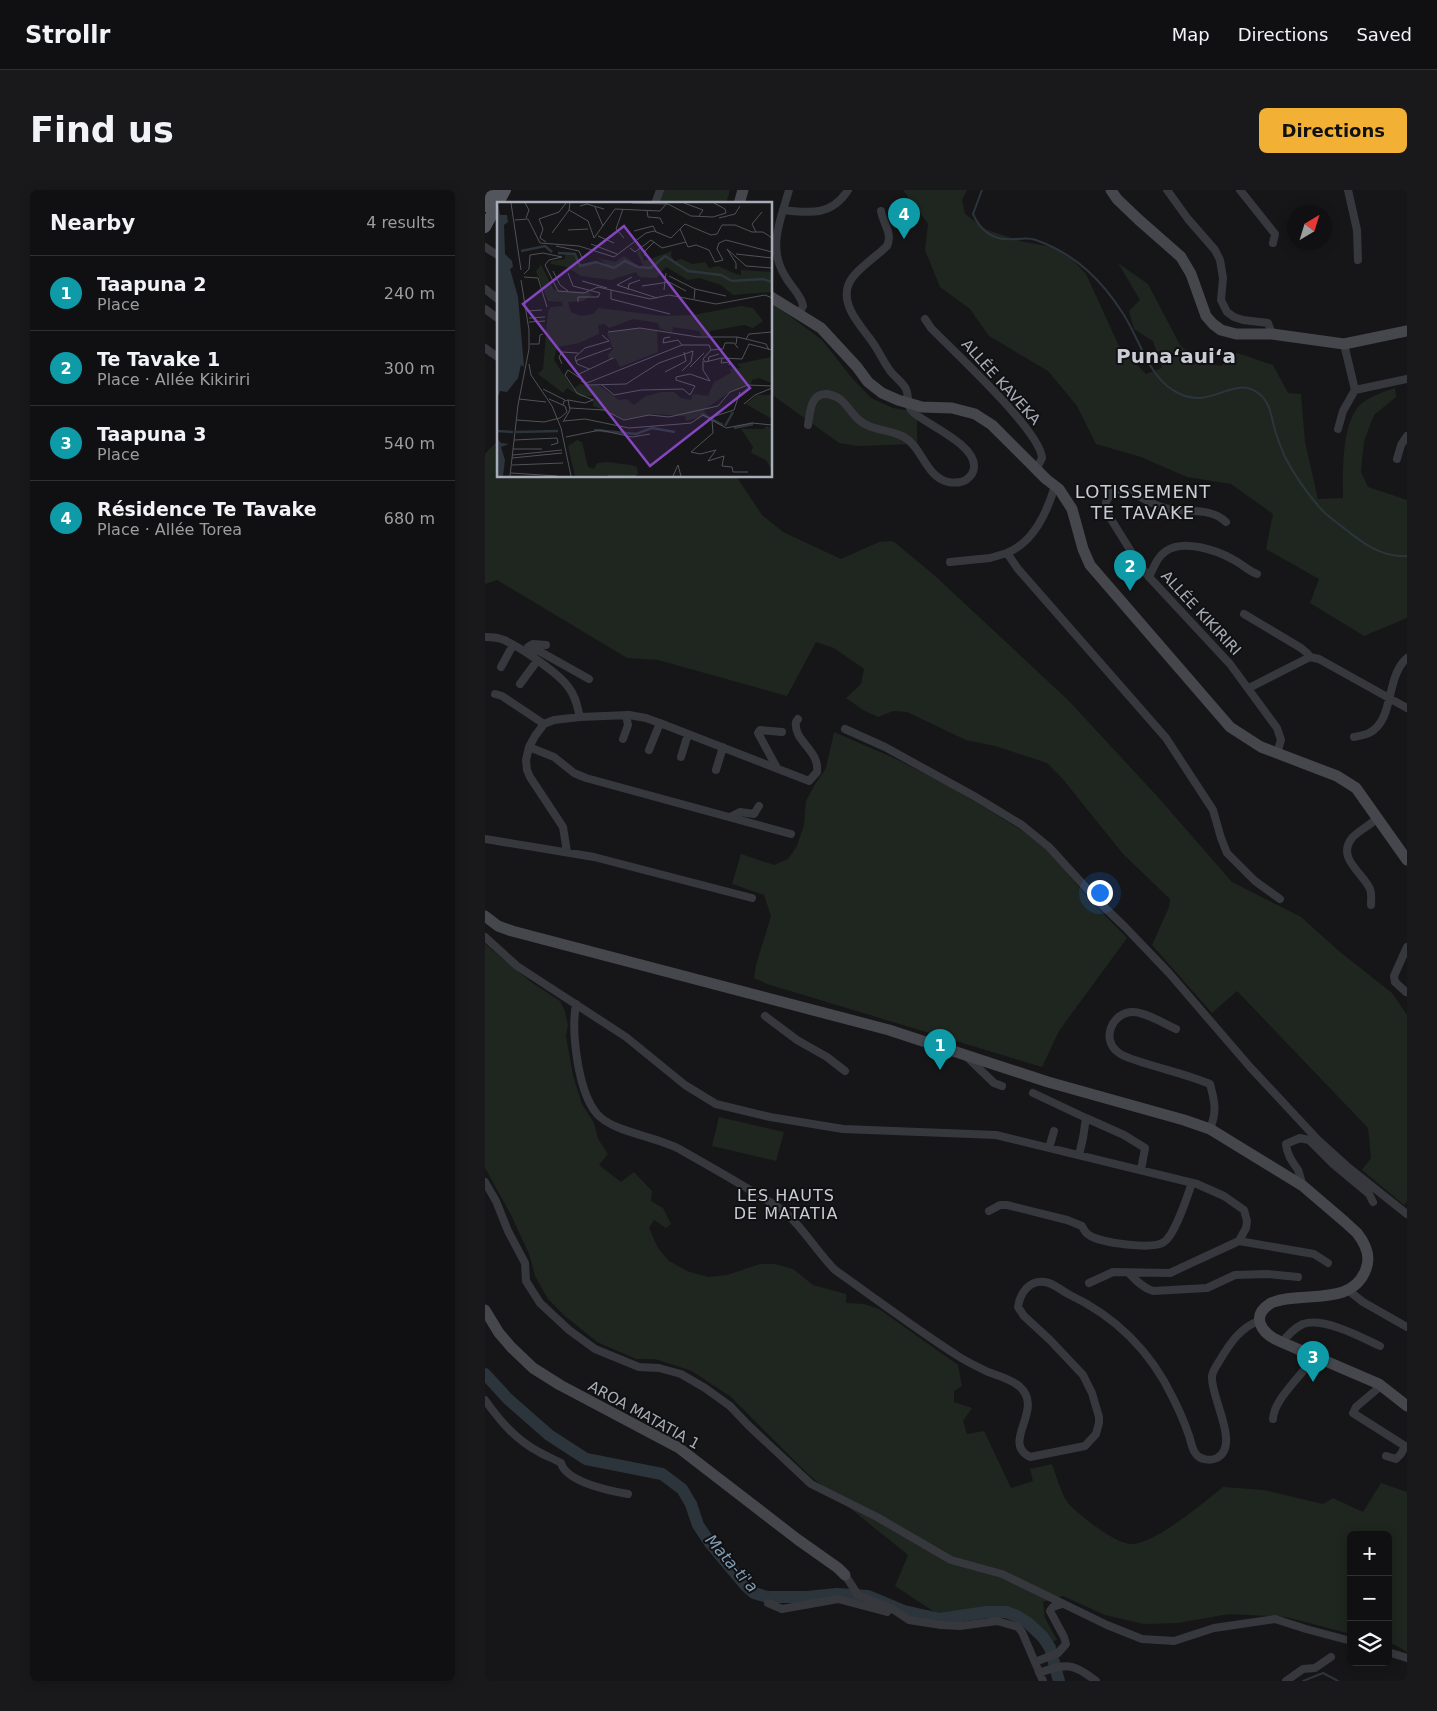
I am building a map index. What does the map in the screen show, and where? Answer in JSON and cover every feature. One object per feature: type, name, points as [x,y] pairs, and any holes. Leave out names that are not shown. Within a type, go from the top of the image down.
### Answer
[{"type":"main road","points":[[485,206],[493,190]]},
{"type":"main road","points":[[499,202],[505,190]]},
{"type":"main road","points":[[1114,193],[1181,257],[1191,274],[1206,316],[1214,325],[1227,332],[1272,334],[1343,344],[1407,331]]},
{"type":"main road","points":[[485,227],[497,205]]},
{"type":"main road","points":[[773,298],[821,328],[857,366],[868,382],[882,393],[922,407],[952,408],[975,414],[992,425],[1059,489],[1072,509],[1083,549],[1090,565],[1229,727],[1261,747],[1337,776],[1355,788],[1407,860]]},
{"type":"main road","points":[[485,916],[498,926],[512,931],[882,1028],[1048,1082],[1210,1129],[1303,1186],[1357,1233],[1365,1246],[1368,1260],[1367,1266],[1361,1280],[1349,1291],[1275,1301],[1264,1308],[1259,1321],[1266,1335],[1381,1385],[1407,1406]]},
{"type":"main road","name":"AROA MATATIA 1","points":[[485,1310],[504,1339],[533,1368],[560,1385],[679,1448],[797,1539],[838,1568],[848,1580]]},
{"type":"street","points":[[789,190],[778,225],[776,250],[785,277],[802,302],[803,306],[798,315]]},
{"type":"street","points":[[783,210],[808,212],[825,210],[835,205],[847,190]]},
{"type":"street","points":[[1167,190],[1188,219],[1215,250],[1220,260],[1223,278],[1221,300],[1227,312],[1243,320],[1268,323],[1272,334]]},
{"type":"street","points":[[1240,190],[1275,234],[1273,243]]},
{"type":"street","points":[[1348,190],[1357,230],[1358,260]]},
{"type":"street","points":[[807,425],[812,404],[818,396],[824,394],[837,397],[858,420],[867,426],[903,436],[910,442],[935,476],[943,481],[959,483],[970,477],[974,468],[972,456],[965,449],[937,427],[914,414],[907,403],[905,388],[890,371],[847,300],[849,283],[889,242],[889,229],[881,211]]},
{"type":"street","points":[[485,247],[497,255]]},
{"type":"street","points":[[485,288],[497,298]]},
{"type":"street","points":[[485,309],[497,318]]},
{"type":"street","name":"ALLÉE KAVEKA","points":[[925,319],[931,328],[998,396],[1039,445],[1042,458],[1037,470]]},
{"type":"street","points":[[1338,429],[1343,411],[1355,390],[1343,344]]},
{"type":"street","points":[[485,348],[497,357]]},
{"type":"street","points":[[1355,390],[1407,379]]},
{"type":"street","points":[[1397,458],[1401,445],[1407,436]]},
{"type":"street","points":[[950,562],[990,558],[1007,553],[1027,539],[1039,525],[1046,512],[1055,486]]},
{"type":"street","name":"ALLÉE KIKIRIRI","points":[[1226,522],[1214,514],[1163,508],[1120,489],[1111,493],[1106,502],[1107,513],[1137,561],[1214,646],[1249,688],[1279,730],[1281,740],[1277,753]]},
{"type":"street","points":[[1149,576],[1164,553],[1181,546],[1223,554],[1257,574]]},
{"type":"street","points":[[1007,553],[1018,569],[1166,738],[1213,810],[1227,853],[1255,881],[1280,899]]},
{"type":"street","points":[[1244,614],[1301,648],[1310,658]]},
{"type":"street","points":[[485,637],[499,638],[513,645],[528,653],[555,673],[566,684],[576,699],[580,717]]},
{"type":"street","points":[[528,653],[528,648],[533,644],[546,645]]},
{"type":"street","points":[[501,667],[513,645]]},
{"type":"street","points":[[528,653],[535,650],[539,651],[589,679]]},
{"type":"street","points":[[1249,688],[1310,658],[1317,658],[1407,708]]},
{"type":"street","points":[[1354,736],[1368,734],[1375,729],[1388,706],[1396,672],[1407,658]]},
{"type":"street","points":[[520,684],[537,661]]},
{"type":"street","points":[[495,694],[502,696],[544,724]]},
{"type":"street","points":[[623,739],[628,725],[626,715]]},
{"type":"street","points":[[567,852],[563,827],[527,770],[526,760],[529,747],[544,724],[554,720],[580,717],[639,716],[809,781],[817,772],[817,760],[796,731],[798,719]]},
{"type":"street","points":[[649,750],[661,723]]},
{"type":"street","points":[[845,729],[885,747],[974,796],[1022,825],[1049,847],[1100,903],[1125,926],[1169,973],[1250,1067],[1319,1140],[1336,1157],[1407,1214]]},
{"type":"street","points":[[777,768],[758,733],[760,730],[783,732]]},
{"type":"street","points":[[681,757],[688,734]]},
{"type":"street","points":[[529,747],[554,757],[574,773],[586,778],[791,834]]},
{"type":"street","points":[[716,770],[723,747]]},
{"type":"street","points":[[730,817],[740,812],[754,814],[759,806]]},
{"type":"street","points":[[1371,905],[1370,890],[1349,861],[1347,850],[1352,838],[1377,818]]},
{"type":"street","points":[[485,839],[567,852],[644,869],[753,898]]},
{"type":"street","points":[[485,937],[517,966],[626,1037],[693,1091],[723,1107],[843,1129],[986,1134],[1192,1183],[1224,1196],[1244,1210],[1247,1221],[1246,1228],[1239,1241]]},
{"type":"street","points":[[1406,992],[1395,982],[1394,976],[1407,947]]},
{"type":"street","points":[[576,1004],[574,1014],[580,1076],[587,1098],[598,1115],[618,1128],[673,1145],[771,1202],[790,1217],[825,1261],[835,1270],[959,1357],[1008,1379],[1020,1387],[1027,1399],[1028,1411],[1019,1444],[1023,1453],[1030,1457],[1085,1446],[1093,1438],[1099,1423],[1099,1414],[1085,1377],[1050,1340],[1023,1316],[1018,1307],[1021,1294],[1030,1285],[1037,1282],[1049,1283],[1080,1299],[1125,1331],[1151,1360],[1166,1383],[1184,1420],[1195,1453],[1201,1458],[1208,1460],[1216,1458],[1226,1449],[1225,1429],[1214,1392],[1212,1376],[1214,1369],[1229,1344],[1250,1324],[1259,1321]]},
{"type":"street","points":[[1177,1029],[1135,1012],[1114,1020],[1109,1037],[1115,1049],[1127,1057],[1210,1084],[1215,1118],[1210,1129]]},
{"type":"street","points":[[765,1016],[797,1040],[827,1056],[845,1071]]},
{"type":"street","points":[[966,1056],[994,1083],[1002,1086]]},
{"type":"street","points":[[1033,1093],[1124,1135],[1145,1148],[1141,1170]]},
{"type":"street","points":[[1079,1155],[1086,1118]]},
{"type":"street","points":[[1049,1148],[1054,1131]]},
{"type":"street","points":[[1303,1186],[1299,1172],[1291,1160],[1286,1144],[1300,1138],[1309,1140],[1333,1164],[1369,1194],[1372,1200],[1378,1192]]},
{"type":"street","points":[[485,1182],[525,1263],[526,1281],[540,1303],[569,1330],[595,1349],[639,1367],[659,1368],[681,1374],[705,1388],[730,1406],[811,1484],[870,1513],[951,1560],[1002,1574],[1107,1625],[1142,1639],[1174,1641],[1214,1628],[1275,1619],[1306,1630],[1347,1640]]},
{"type":"street","points":[[989,1211],[1000,1205],[1018,1207],[1082,1226],[1084,1231],[1093,1238],[1144,1247],[1159,1245],[1165,1242],[1176,1223],[1192,1183]]},
{"type":"street","points":[[1089,1283],[1113,1272],[1170,1273],[1239,1241],[1315,1254],[1328,1263]]},
{"type":"street","points":[[1129,1273],[1136,1281],[1153,1291],[1207,1288],[1235,1275],[1267,1274],[1298,1277]]},
{"type":"street","points":[[1349,1291],[1363,1302],[1407,1327]]},
{"type":"street","points":[[1282,1342],[1294,1330],[1309,1323],[1342,1330],[1379,1346]]},
{"type":"street","points":[[1273,1419],[1275,1409],[1280,1400],[1315,1356]]},
{"type":"street","points":[[1381,1385],[1356,1407],[1353,1413],[1405,1446],[1396,1459],[1386,1456]]},
{"type":"street","points":[[485,1400],[499,1420],[513,1434],[536,1450],[561,1463],[562,1469],[577,1478],[608,1491],[627,1494]]},
{"type":"street","points":[[848,1580],[855,1592],[863,1598],[894,1610],[909,1620],[960,1626],[997,1621],[1018,1627],[1035,1662],[1043,1672],[1043,1681]]},
{"type":"street","points":[[768,1603],[783,1609],[838,1599],[900,1615]]},
{"type":"street","points":[[1035,1662],[1058,1653],[1066,1644],[1050,1611],[1053,1607],[1062,1604]]},
{"type":"street","points":[[1392,1653],[1407,1658]]},
{"type":"street","points":[[1286,1681],[1303,1669],[1315,1668],[1331,1656]]},
{"type":"street","points":[[1043,1672],[1059,1666],[1081,1669],[1097,1681]]},
{"type":"shaded area","points":[[663,190],[730,190],[727,202],[660,202]]},
{"type":"shaded area","points":[[903,190],[967,190],[962,200],[965,214],[987,230],[1024,242],[1052,247],[1074,261],[1086,274],[1119,346],[1146,374],[1162,368],[1153,341],[1134,329],[1129,311],[1140,300],[1118,263],[1148,284],[1180,345],[1199,361],[1221,366],[1237,353],[1273,365],[1288,393],[1301,394],[1305,442],[1318,499],[1343,498],[1344,449],[1349,424],[1354,413],[1368,399],[1395,388],[1396,397],[1374,415],[1364,441],[1361,472],[1368,487],[1407,500],[1407,618],[1364,636],[1310,603],[1319,579],[1266,549],[1273,514],[1231,484],[1187,477],[1141,457],[1096,444],[1077,406],[1048,371],[989,336],[970,309],[940,287],[925,250],[928,224]]},
{"type":"shaded area","points":[[773,303],[822,340],[852,378],[871,398],[893,408],[917,412],[917,444],[857,446],[839,443],[773,395]]},
{"type":"shaded area","points":[[497,441],[497,478],[737,478],[762,515],[783,532],[841,559],[879,542],[893,541],[934,575],[1068,700],[1157,796],[1232,882],[1301,917],[1340,952],[1392,993],[1407,1015],[1407,1201],[1404,1205],[1362,1170],[1371,1158],[1368,1128],[1237,991],[1212,1013],[1152,945],[1169,907],[1170,899],[1123,854],[1062,778],[1047,763],[995,746],[966,740],[907,712],[893,711],[878,717],[863,710],[846,698],[861,684],[864,669],[834,648],[816,642],[787,696],[658,660],[627,658],[497,580],[485,584],[485,454]]},
{"type":"shaded area","points":[[834,732],[896,759],[951,787],[1023,831],[1047,848],[1087,897],[1127,938],[1059,1031],[1042,1067],[767,984],[754,978],[756,965],[771,916],[764,895],[732,884],[741,854],[774,865],[788,859],[797,846],[804,825],[806,801],[826,768]]},
{"type":"shaded area","points":[[485,944],[531,982],[560,1001],[565,1011],[568,1025],[566,1036],[573,1076],[582,1104],[594,1123],[598,1139],[608,1154],[599,1165],[621,1182],[634,1172],[652,1191],[651,1201],[663,1208],[671,1224],[666,1228],[654,1220],[649,1228],[658,1248],[669,1261],[687,1271],[708,1277],[727,1275],[760,1264],[775,1264],[793,1269],[813,1285],[846,1294],[846,1303],[864,1304],[879,1309],[958,1365],[962,1386],[954,1391],[954,1402],[972,1408],[963,1421],[967,1434],[984,1431],[1011,1488],[1033,1481],[1030,1469],[1052,1464],[1068,1503],[1098,1528],[1125,1543],[1142,1542],[1154,1537],[1192,1512],[1223,1487],[1264,1490],[1323,1504],[1333,1498],[1363,1512],[1381,1483],[1407,1492],[1407,1652],[1392,1644],[1392,1531],[1347,1531],[1347,1633],[1286,1617],[1229,1614],[1178,1623],[1144,1624],[1105,1615],[1063,1596],[1043,1602],[1045,1618],[1057,1640],[1042,1646],[1021,1622],[1013,1619],[992,1616],[973,1620],[948,1621],[895,1586],[908,1555],[809,1475],[731,1397],[692,1371],[655,1359],[636,1359],[597,1342],[565,1316],[548,1299],[535,1276],[529,1254],[511,1215],[485,1168]]},
{"type":"shaded area","points":[[719,1117],[784,1132],[776,1161],[712,1146]]},
{"type":"waterway","points":[[982,190],[973,214],[984,230],[994,237],[1036,240],[1064,253],[1083,266],[1115,301],[1152,369],[1169,388],[1192,398],[1212,396],[1231,389],[1240,388],[1249,388],[1258,393],[1268,405],[1284,455],[1301,483],[1320,508],[1355,537],[1371,547],[1388,554],[1407,556]]},
{"type":"waterway","name":"Mata-ti'a","points":[[485,1374],[508,1399],[549,1435],[586,1459],[662,1474],[682,1489],[691,1504],[698,1525],[710,1543],[754,1593],[767,1597],[807,1597],[837,1594],[868,1596],[904,1611],[940,1619],[986,1612],[1006,1612],[1028,1623],[1043,1637],[1050,1648],[1059,1681]]},
{"type":"waterway","points":[[1303,1681],[1323,1673],[1338,1681]]},
{"type":"place","name":"Résidence Te Tavake","points":[[904,239]]},
{"type":"place","name":"Te Tavake 1","points":[[1130,591]]},
{"type":"place","name":"Taapuna 2","points":[[940,1070]]},
{"type":"place","name":"Taapuna 3","points":[[1313,1382]]},
{"type":"district","name":"Punaʻauiʻa","points":[[1176,356]]},
{"type":"district","name":"LOTISSEMENT TE TAVAKE","points":[[1143,502]]},
{"type":"district","name":"LES HAUTS DE MATATIA","points":[[786,1204]]}]
